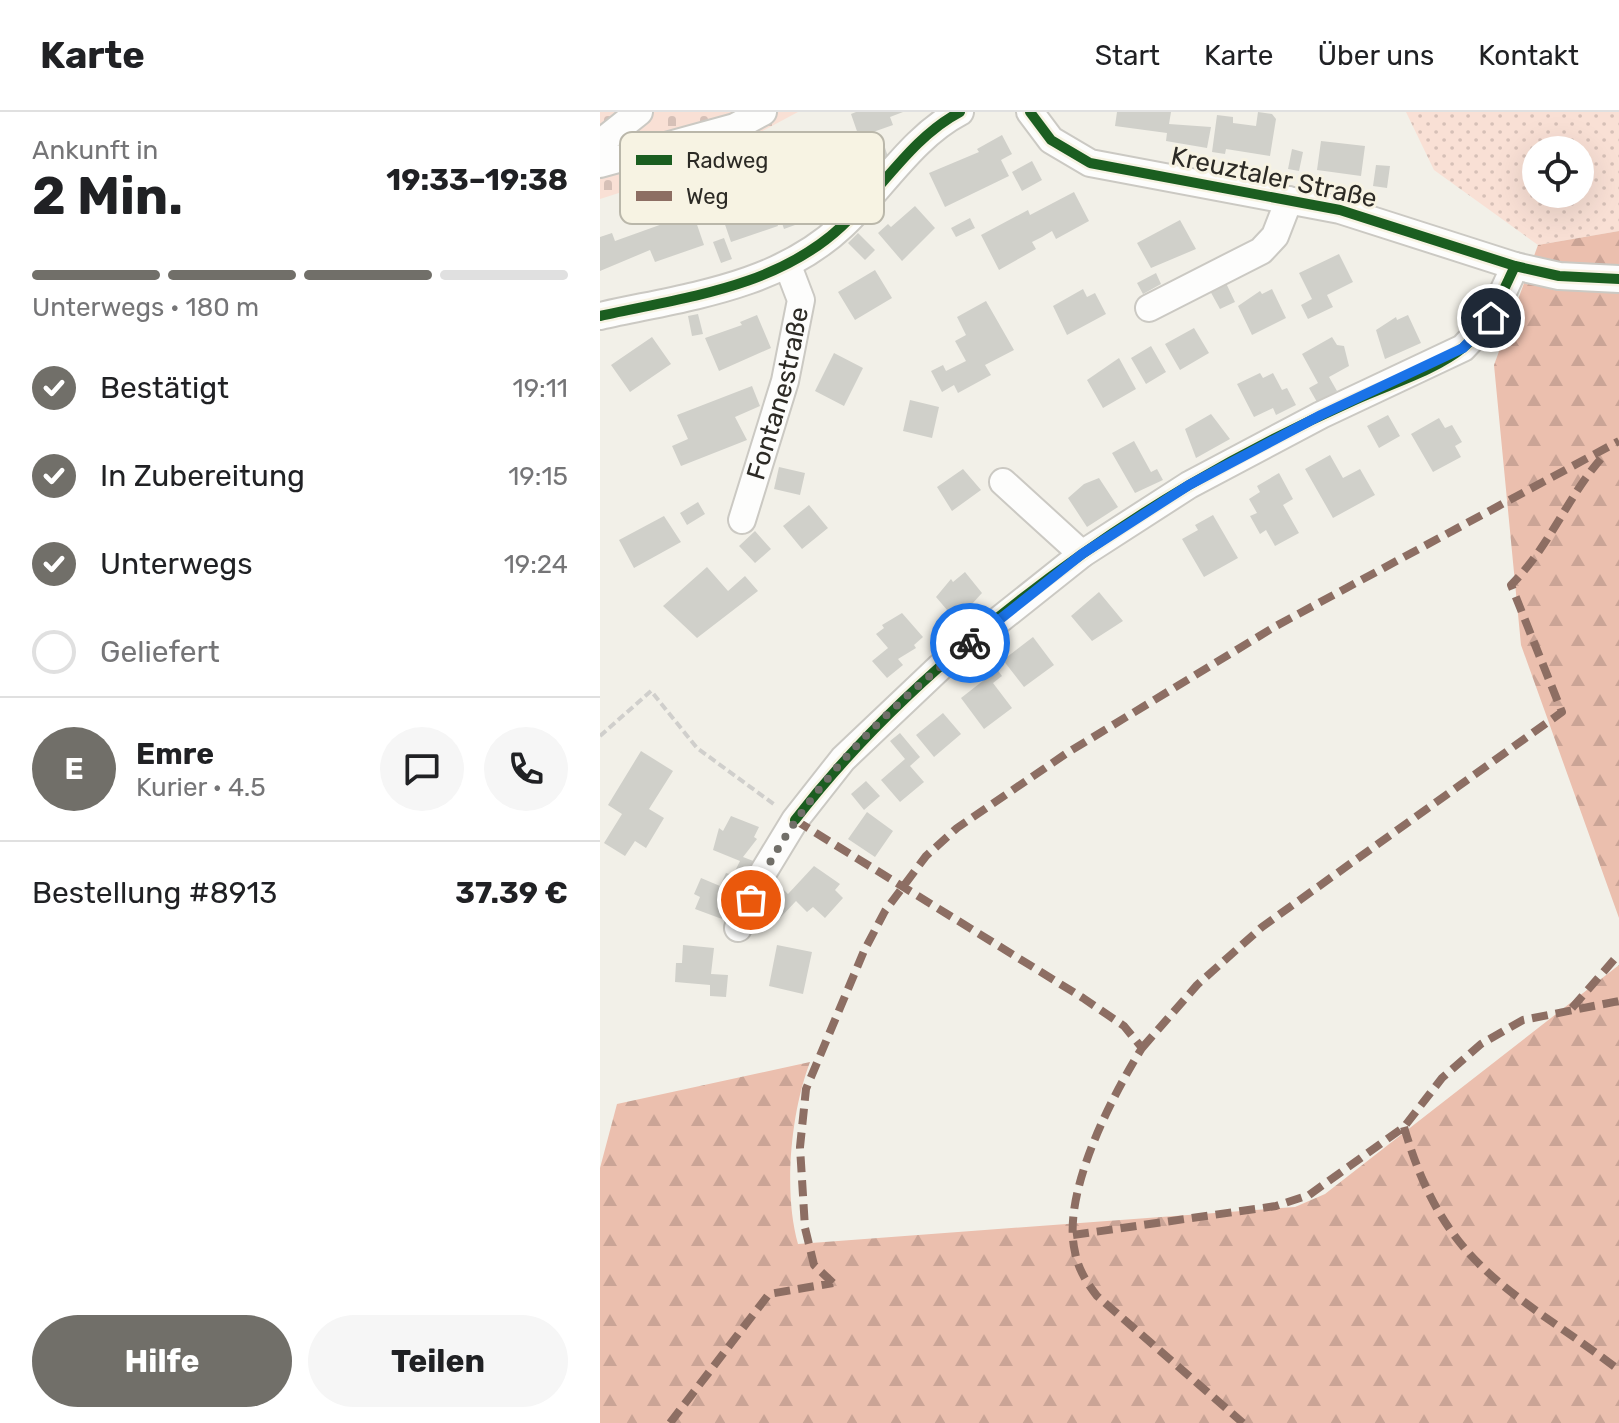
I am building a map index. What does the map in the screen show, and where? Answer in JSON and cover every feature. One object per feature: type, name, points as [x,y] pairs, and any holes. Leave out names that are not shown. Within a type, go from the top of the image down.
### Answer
[{"type":"street","points":[[600,143],[639,112]]},
{"type":"street","points":[[717,132],[735,127],[763,112]]},
{"type":"street","points":[[884,182],[935,128],[960,112]]},
{"type":"street","name":"Kreuztaler Straße","points":[[1030,112],[1051,140],[1090,163],[1363,216],[1515,266],[1559,276],[1619,279]]},
{"type":"street","points":[[600,164],[620,159]]},
{"type":"street","points":[[1149,308],[1261,251],[1275,236],[1289,200]]},
{"type":"street","points":[[600,316],[729,287],[788,266],[845,224]]},
{"type":"street","name":"Fontanestraße","points":[[742,520],[785,381],[801,300],[788,266]]},
{"type":"street","points":[[738,928],[764,871],[795,820],[843,759],[940,667],[1082,554],[1189,485],[1321,415],[1463,348],[1491,318],[1515,266]]},
{"type":"street","points":[[1003,482],[1082,554]]},
{"type":"path","points":[[600,736],[651,691],[697,748],[795,820]]},
{"type":"green space","points":[[600,112],[798,112],[761,132],[620,132],[620,193],[600,199]]},
{"type":"green space","points":[[1406,112],[1619,112],[1619,231],[1538,245],[1434,170]]},
{"type":"green space","points":[[1619,231],[1619,918],[1521,645],[1494,365],[1538,245]]},
{"type":"green space","points":[[1619,965],[1619,1423],[600,1423],[600,1168],[617,1104],[810,1062],[798,1104],[791,1152],[791,1200],[798,1244],[1295,1207],[1325,1194]]},
{"type":"building","points":[[903,112],[890,117],[893,125],[873,132],[857,132],[851,114]]},
{"type":"building","points":[[1117,112],[1171,112],[1169,124],[1211,127],[1207,148],[1166,141],[1167,133],[1115,126]]},
{"type":"building","points":[[1258,112],[1272,114],[1276,119],[1270,156],[1226,149],[1225,154],[1212,152],[1217,115],[1233,117],[1233,123],[1256,126]]},
{"type":"building","points":[[1002,135],[1012,154],[1001,160],[1009,176],[945,207],[929,173],[979,152],[977,149]]},
{"type":"building","points":[[1321,141],[1365,146],[1361,176],[1317,170]]},
{"type":"building","points":[[1292,149],[1303,152],[1299,171],[1288,169]]},
{"type":"building","points":[[1032,161],[1042,180],[1022,191],[1012,172]]},
{"type":"building","points":[[1376,165],[1390,166],[1387,188],[1373,186]]},
{"type":"building","points":[[1074,192],[1089,221],[1056,239],[1052,231],[1032,242],[1036,249],[999,270],[981,235],[1028,210],[1030,215]]},
{"type":"building","points":[[915,206],[935,228],[902,261],[878,233],[888,224],[891,227]]},
{"type":"building","points":[[970,218],[975,228],[956,237],[951,228]]},
{"type":"building","points":[[1180,220],[1196,249],[1151,268],[1137,243]]},
{"type":"building","points":[[662,224],[697,224],[704,245],[655,262],[650,250],[600,271],[600,237],[612,233],[615,241]]},
{"type":"building","points":[[725,224],[777,224],[778,226],[731,242]]},
{"type":"building","points":[[858,233],[875,250],[865,260],[848,243]]},
{"type":"building","points":[[724,238],[732,259],[721,263],[713,242]]},
{"type":"building","points":[[1339,254],[1353,282],[1327,295],[1333,307],[1308,319],[1301,305],[1312,299],[1299,273]]},
{"type":"building","points":[[875,270],[892,298],[855,320],[838,292]]},
{"type":"building","points":[[1156,273],[1161,284],[1143,294],[1137,283]]},
{"type":"building","points":[[1225,281],[1235,302],[1220,309],[1209,289]]},
{"type":"building","points":[[1083,289],[1087,297],[1095,293],[1106,314],[1067,335],[1053,306]]},
{"type":"building","points":[[1272,289],[1286,318],[1252,335],[1238,306],[1260,291],[1262,294]]},
{"type":"building","points":[[986,301],[1014,350],[985,365],[991,375],[958,393],[954,385],[942,392],[931,371],[943,365],[946,371],[966,361],[955,341],[966,335],[957,317]]},
{"type":"building","points":[[698,314],[703,334],[692,336],[688,316]]},
{"type":"building","points":[[757,315],[771,348],[719,371],[705,338],[742,325],[740,322]]},
{"type":"building","points":[[1408,315],[1421,343],[1385,359],[1376,330],[1396,317],[1397,320]]},
{"type":"building","points":[[1194,328],[1209,353],[1180,370],[1165,344]]},
{"type":"building","points":[[652,337],[671,364],[630,392],[611,365]]},
{"type":"building","points":[[1332,337],[1337,345],[1344,346],[1349,366],[1329,377],[1337,391],[1317,402],[1309,388],[1318,383],[1302,354]]},
{"type":"building","points":[[1151,346],[1166,372],[1146,384],[1131,358]]},
{"type":"building","points":[[834,353],[863,368],[844,406],[815,391]]},
{"type":"building","points":[[1119,358],[1136,389],[1103,408],[1087,380]]},
{"type":"building","points":[[1260,373],[1263,378],[1273,373],[1282,390],[1287,388],[1296,405],[1276,415],[1273,408],[1254,417],[1237,384]]},
{"type":"building","points":[[752,386],[760,406],[735,417],[747,440],[681,466],[672,446],[688,439],[677,415]]},
{"type":"building","points":[[910,400],[939,407],[932,438],[903,431]]},
{"type":"building","points":[[1211,414],[1230,439],[1196,458],[1185,429]]},
{"type":"building","points":[[1388,415],[1400,436],[1379,448],[1367,426]]},
{"type":"building","points":[[1439,418],[1445,428],[1452,425],[1462,442],[1455,446],[1461,457],[1433,472],[1411,434]]},
{"type":"building","points":[[1134,441],[1151,472],[1157,469],[1163,480],[1135,493],[1112,453]]},
{"type":"building","points":[[1330,455],[1343,478],[1360,469],[1375,495],[1333,518],[1305,469]]},
{"type":"building","points":[[779,467],[805,473],[800,495],[774,489]]},
{"type":"building","points":[[963,469],[981,490],[952,511],[937,487]]},
{"type":"building","points":[[1279,473],[1293,499],[1283,505],[1299,533],[1275,546],[1266,530],[1260,534],[1250,516],[1257,513],[1249,499],[1260,492],[1257,486]]},
{"type":"building","points":[[1099,478],[1118,507],[1087,527],[1068,498],[1084,484]]},
{"type":"building","points":[[698,502],[705,514],[687,525],[680,513]]},
{"type":"building","points":[[809,505],[828,528],[802,549],[783,526]]},
{"type":"building","points":[[1213,515],[1238,558],[1204,577],[1182,539],[1198,530],[1195,525]]},
{"type":"building","points":[[664,516],[681,542],[634,568],[619,540]]},
{"type":"building","points":[[755,531],[771,549],[755,563],[739,546]]},
{"type":"building","points":[[707,567],[728,591],[745,576],[758,591],[697,638],[663,606]]},
{"type":"building","points":[[965,572],[982,593],[962,615],[959,612],[953,617],[936,597],[951,579],[953,582]]},
{"type":"building","points":[[1099,592],[1123,621],[1092,641],[1071,616]]},
{"type":"building","points":[[902,613],[923,637],[914,645],[916,648],[898,659],[903,665],[887,678],[872,661],[888,648],[876,634],[884,628],[882,625]]},
{"type":"building","points":[[1033,637],[1054,665],[1024,687],[1003,660]]},
{"type":"building","points":[[987,656],[1002,676],[993,683],[1012,708],[984,729],[961,698],[984,680],[973,666]]},
{"type":"building","points":[[943,713],[961,734],[934,757],[916,735]]},
{"type":"building","points":[[900,733],[920,757],[910,766],[924,782],[900,802],[881,780],[905,759],[890,741]]},
{"type":"building","points":[[641,751],[673,771],[649,809],[664,818],[646,848],[635,841],[625,856],[604,843],[622,814],[608,805]]},
{"type":"building","points":[[866,781],[880,796],[864,810],[851,794]]},
{"type":"building","points":[[867,812],[893,831],[875,857],[848,839]]},
{"type":"building","points":[[731,816],[759,827],[754,837],[757,839],[743,857],[756,862],[746,880],[736,876],[722,919],[695,909],[700,897],[694,894],[701,878],[720,886],[726,873],[733,875],[740,861],[713,850],[719,828],[723,831]]},
{"type":"building","points":[[814,866],[840,884],[835,890],[843,898],[825,918],[813,907],[807,912],[796,901],[779,919],[764,905],[781,887],[788,894]]},
{"type":"building","points":[[683,945],[714,948],[711,974],[728,975],[726,997],[710,996],[710,985],[675,982],[676,963],[682,963]]},
{"type":"building","points":[[777,945],[812,952],[803,994],[769,986]]},
{"type":"marked path","points":[[833,1283],[814,1265],[805,1228],[800,1147],[806,1089],[864,951],[885,911],[926,856],[957,828],[1067,753],[1276,626],[1619,441]]},
{"type":"marked path","points":[[1142,1048],[1197,985],[1262,927],[1562,712],[1511,585],[1538,553],[1581,485],[1606,453]]},
{"type":"marked path","points":[[795,820],[1083,998],[1124,1026],[1142,1048],[1104,1118],[1082,1175],[1075,1202],[1073,1229],[1076,1258],[1083,1276],[1097,1296],[1243,1423]]},
{"type":"marked path","points":[[1572,1008],[1619,954]]},
{"type":"marked path","points":[[1073,1235],[1276,1206],[1309,1195],[1404,1127],[1442,1078],[1481,1044],[1523,1020],[1619,1001]]},
{"type":"marked path","points":[[1404,1127],[1421,1175],[1440,1213],[1462,1245],[1514,1295],[1619,1370]]},
{"type":"marked path","points":[[670,1423],[769,1294],[833,1283]]},
{"type":"cycle path","points":[[884,181],[927,135],[960,112]]},
{"type":"cycle path","points":[[1030,112],[1051,140],[1090,163],[1340,210],[1515,266],[1559,276],[1619,279]]},
{"type":"cycle path","points":[[600,316],[696,296],[759,277],[816,247],[844,224]]},
{"type":"cycle path","points":[[795,820],[835,772],[926,679],[1028,594],[1135,518],[1209,473],[1313,419],[1452,356],[1473,338],[1488,319],[1515,266]]},
{"type":"way so far","points":[[751,900],[764,871],[795,820],[843,759],[940,667],[970,643]]},
{"type":"route","points":[[970,643],[1082,554],[1189,485],[1321,415],[1463,348],[1491,318]]}]
